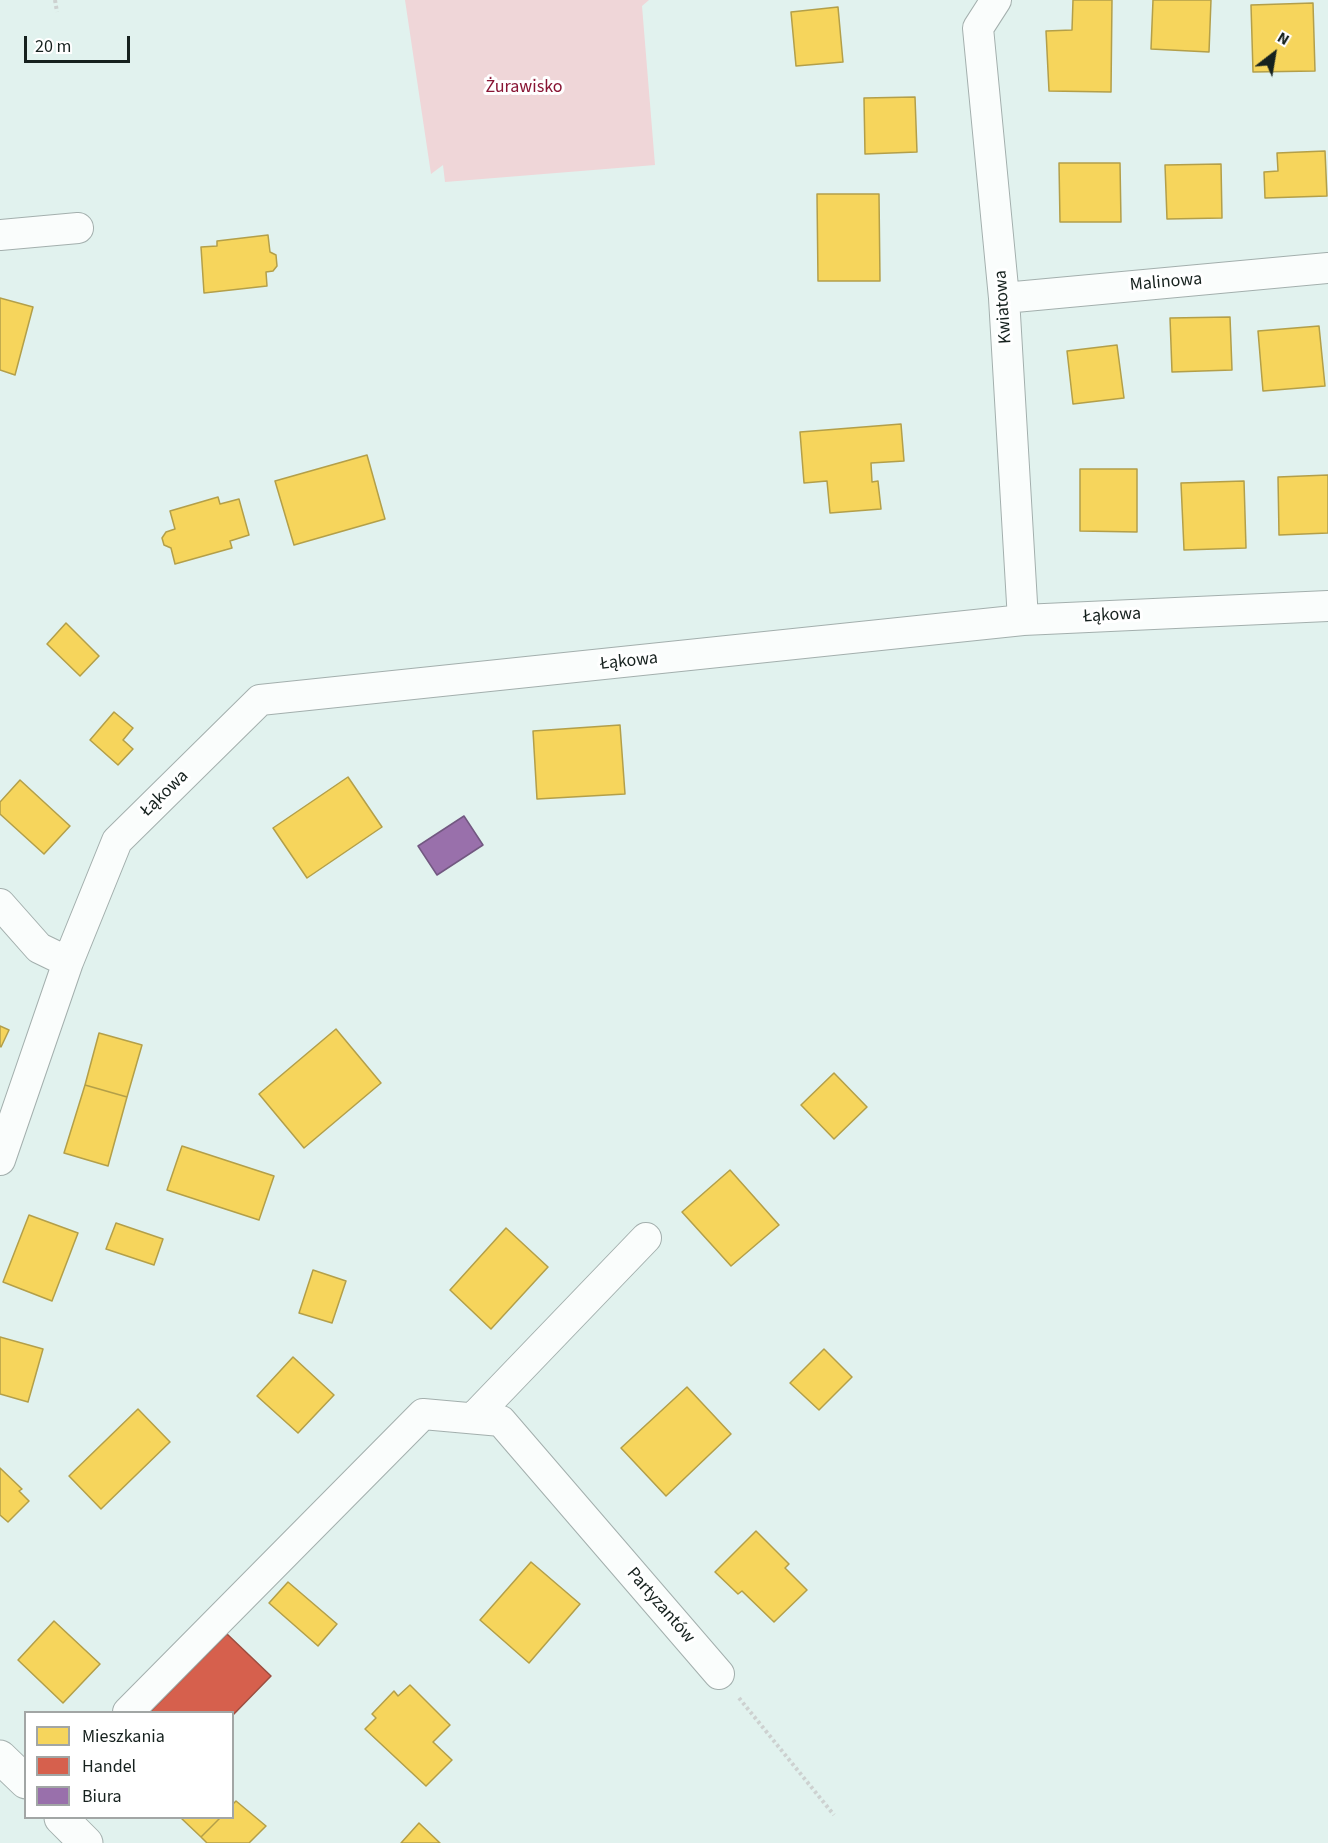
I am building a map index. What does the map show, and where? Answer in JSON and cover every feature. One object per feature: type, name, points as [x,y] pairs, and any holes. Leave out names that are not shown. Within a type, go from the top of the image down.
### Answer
[{"type":"street","name":"Kwiatowa","points":[[996,0],[978,28],[1004,298],[1023,620]]},
{"type":"street","points":[[0,235],[78,228]]},
{"type":"street","name":"Malinowa","points":[[1004,298],[1328,268]]},
{"type":"street","name":"Łąkowa","points":[[0,1160],[68,962],[117,841],[260,700],[1023,620],[1328,606]]},
{"type":"street","points":[[0,903],[39,948],[68,962]]},
{"type":"street","points":[[474,1418],[646,1238]]},
{"type":"street","name":"Partyzantów","points":[[130,1711],[423,1414],[501,1421],[719,1674]]},
{"type":"street","points":[[0,1757],[24,1780]]},
{"type":"street","points":[[62,1819],[86,1843]]},
{"type":"path","points":[[55,0],[57,12]]},
{"type":"path","points":[[719,1674],[834,1815]]},
{"type":"green space","name":"Żurawisko","points":[[405,0],[649,0],[642,6],[655,165],[445,182],[443,165],[431,174]]},
{"type":"building: Mieszkania","points":[[1073,0],[1112,0],[1111,92],[1049,91],[1046,31],[1072,30]]},
{"type":"building: Mieszkania","points":[[1153,0],[1211,0],[1209,52],[1151,49]]},
{"type":"building: Mieszkania","points":[[1313,3],[1315,71],[1253,72],[1251,5]]},
{"type":"building: Mieszkania","points":[[838,7],[843,62],[796,66],[791,12]]},
{"type":"building: Mieszkania","points":[[915,97],[917,152],[865,154],[864,98]]},
{"type":"building: Mieszkania","points":[[1325,151],[1327,196],[1265,198],[1264,172],[1278,171],[1277,153]]},
{"type":"building: Mieszkania","points":[[1059,163],[1120,163],[1121,222],[1060,222]]},
{"type":"building: Mieszkania","points":[[1221,164],[1222,218],[1167,219],[1165,165]]},
{"type":"building: Mieszkania","points":[[817,194],[879,194],[880,281],[818,281]]},
{"type":"building: Mieszkania","points":[[268,235],[270,252],[276,255],[277,266],[273,271],[266,272],[267,286],[204,293],[201,247],[217,246],[217,241]]},
{"type":"building: Mieszkania","points":[[0,298],[33,307],[15,375],[0,370]]},
{"type":"building: Mieszkania","points":[[1230,317],[1232,370],[1172,372],[1170,318]]},
{"type":"building: Mieszkania","points":[[1319,326],[1325,386],[1263,391],[1258,331]]},
{"type":"building: Mieszkania","points":[[1117,345],[1124,398],[1073,404],[1067,351]]},
{"type":"building: Mieszkania","points":[[901,424],[904,461],[871,463],[872,482],[878,481],[881,509],[830,513],[827,481],[804,483],[800,432]]},
{"type":"building: Mieszkania","points":[[367,455],[385,519],[294,545],[275,481]]},
{"type":"building: Mieszkania","points":[[1080,469],[1137,469],[1137,532],[1080,531]]},
{"type":"building: Mieszkania","points":[[1328,475],[1328,533],[1279,535],[1278,477]]},
{"type":"building: Mieszkania","points":[[1244,481],[1246,548],[1184,550],[1181,483]]},
{"type":"building: Mieszkania","points":[[218,497],[220,504],[239,499],[249,535],[230,541],[232,548],[175,564],[171,548],[164,545],[162,538],[166,532],[175,529],[170,511]]},
{"type":"building: Mieszkania","points":[[66,623],[99,656],[80,676],[47,644]]},
{"type":"building: Mieszkania","points":[[114,712],[133,728],[123,740],[133,749],[118,765],[90,740]]},
{"type":"building: Mieszkania","points":[[620,725],[625,794],[537,799],[533,731]]},
{"type":"building: Mieszkania","points":[[348,777],[382,827],[307,878],[273,828]]},
{"type":"building: Mieszkania","points":[[20,780],[70,826],[44,854],[0,814],[0,802]]},
{"type":"building: Mieszkania","points":[[0,1026],[9,1030],[1,1047],[0,1046]]},
{"type":"building: Mieszkania","points":[[336,1029],[381,1083],[304,1148],[259,1094]]},
{"type":"building: Mieszkania","points":[[99,1033],[142,1045],[127,1097],[85,1085]]},
{"type":"building: Mieszkania","points":[[834,1073],[867,1107],[834,1139],[801,1105]]},
{"type":"building: Mieszkania","points":[[85,1085],[127,1097],[108,1166],[64,1153]]},
{"type":"building: Mieszkania","points":[[182,1146],[274,1176],[259,1220],[167,1190]]},
{"type":"building: Mieszkania","points":[[730,1170],[779,1225],[731,1266],[682,1212]]},
{"type":"building: Mieszkania","points":[[29,1215],[78,1233],[52,1301],[3,1282]]},
{"type":"building: Mieszkania","points":[[116,1223],[163,1239],[154,1265],[106,1249]]},
{"type":"building: Mieszkania","points":[[506,1228],[548,1267],[491,1329],[450,1290]]},
{"type":"building: Mieszkania","points":[[313,1270],[346,1281],[332,1323],[299,1313]]},
{"type":"building: Mieszkania","points":[[0,1337],[43,1349],[28,1402],[0,1394]]},
{"type":"building: Mieszkania","points":[[824,1349],[852,1377],[819,1410],[790,1383]]},
{"type":"building: Mieszkania","points":[[293,1357],[334,1395],[298,1433],[257,1396]]},
{"type":"building: Mieszkania","points":[[687,1387],[731,1434],[666,1496],[621,1448]]},
{"type":"building: Mieszkania","points":[[138,1409],[170,1442],[101,1509],[69,1476]]},
{"type":"building: Mieszkania","points":[[0,1468],[22,1489],[19,1491],[29,1501],[8,1522],[0,1515]]},
{"type":"building: Mieszkania","points":[[756,1531],[789,1564],[785,1568],[807,1590],[774,1622],[742,1591],[738,1594],[715,1572]]},
{"type":"building: Mieszkania","points":[[531,1562],[580,1604],[529,1663],[480,1620]]},
{"type":"building: Mieszkania","points":[[288,1582],[337,1624],[318,1646],[269,1603]]},
{"type":"building: Mieszkania","points":[[54,1621],[100,1664],[63,1703],[18,1660]]},
{"type":"building: Mieszkania","points":[[410,1685],[450,1725],[433,1742],[452,1760],[426,1786],[365,1729],[376,1718],[372,1714],[394,1691],[398,1696]]},
{"type":"building: Mieszkania","points":[[236,1801],[266,1826],[249,1843],[207,1843],[201,1837],[219,1819],[234,1819]]},
{"type":"building: Mieszkania","points":[[182,1819],[219,1819],[201,1837]]},
{"type":"building: Mieszkania","points":[[419,1823],[440,1843],[401,1843]]},
{"type":"building: Handel","points":[[227,1634],[271,1676],[234,1714],[234,1711],[151,1711]]},
{"type":"building: Biura","points":[[464,816],[483,845],[437,875],[418,846]]}]
